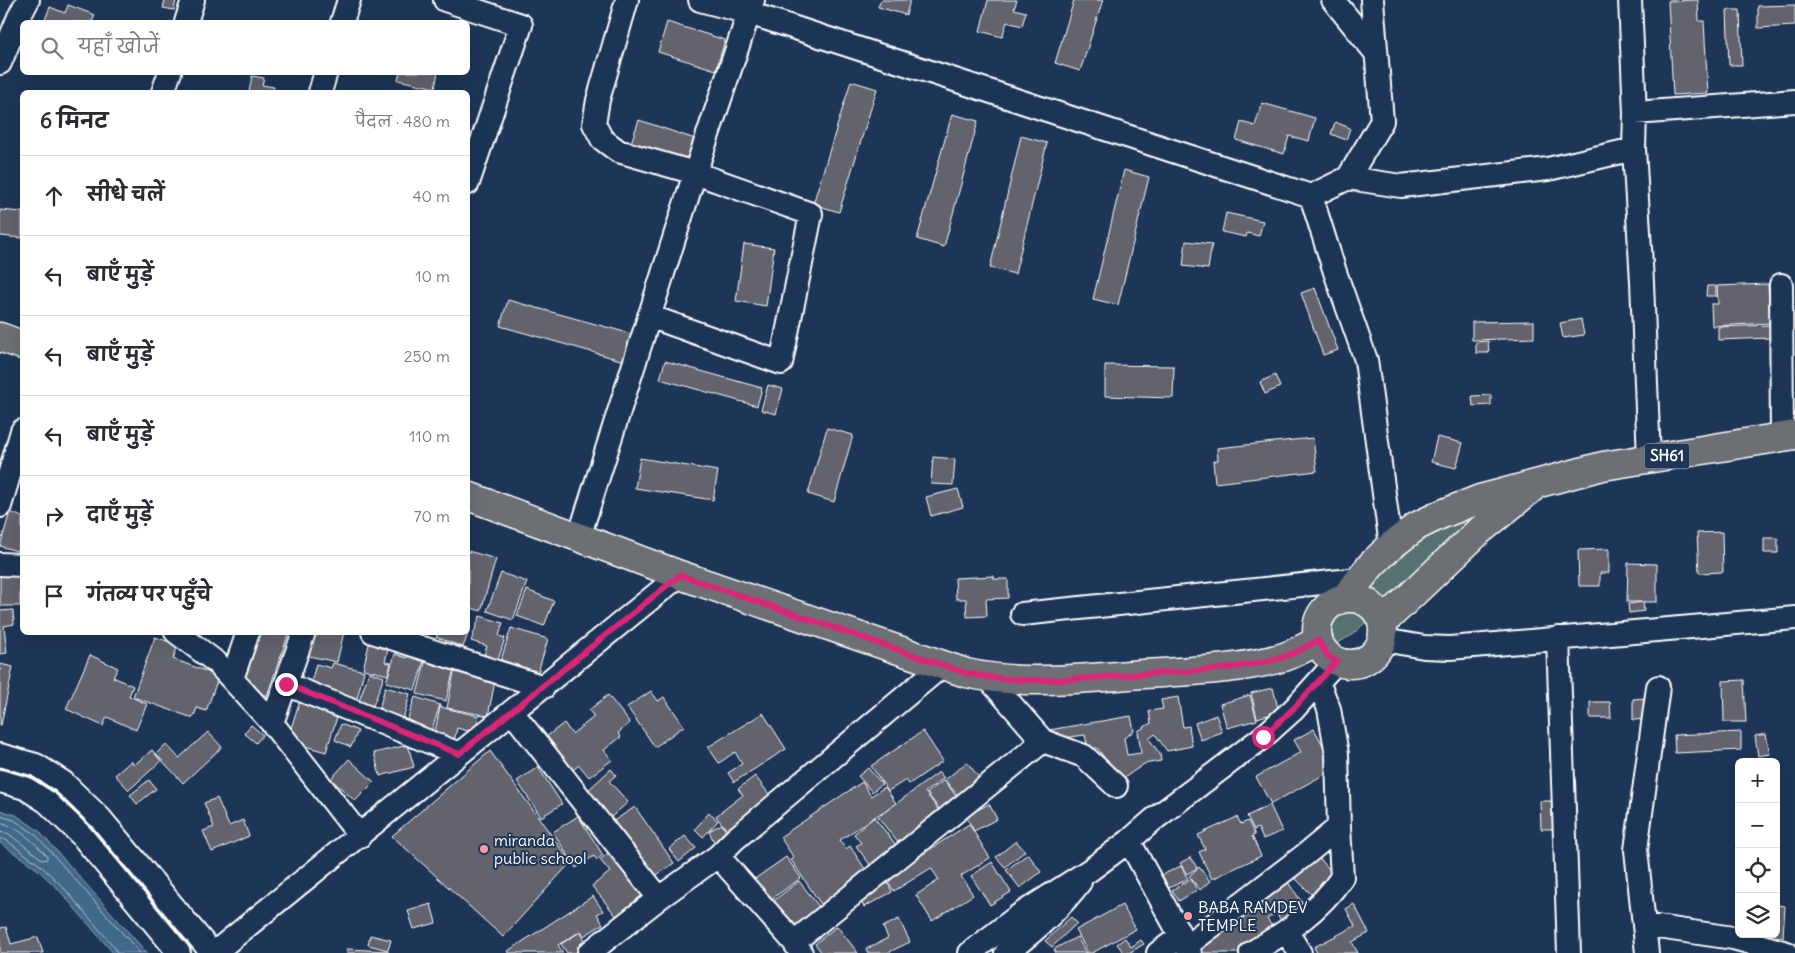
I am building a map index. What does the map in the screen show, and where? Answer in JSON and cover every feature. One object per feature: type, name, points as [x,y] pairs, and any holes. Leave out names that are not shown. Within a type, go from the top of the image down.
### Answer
[{"type":"main road","points":[[0,338],[20,344]]},
{"type":"main road","name":"SH61","points":[[1318,640],[1318,622],[1328,606],[1353,589],[1372,564],[1391,546],[1417,526],[1442,514],[1480,499],[1603,466],[1789,436]]},
{"type":"main road","name":"SH61","points":[[1337,661],[1346,664],[1365,661],[1379,649],[1383,631],[1478,532],[1540,482]]},
{"type":"main road","points":[[470,497],[680,575],[966,673],[988,678],[1018,680],[1086,678],[1180,672],[1248,665],[1285,656],[1318,640],[1328,656],[1337,661]]},
{"type":"main road","points":[[1353,589],[1355,598],[1364,600],[1379,613],[1383,631]]},
{"type":"street","points":[[0,62],[28,0]]},
{"type":"street","points":[[187,20],[193,0]]},
{"type":"street","points":[[343,20],[349,0]]},
{"type":"street","points":[[445,0],[521,25],[470,178]]},
{"type":"street","points":[[627,0],[598,100],[594,124],[602,139],[618,151],[695,173],[810,214],[781,363],[649,316]]},
{"type":"street","points":[[700,0],[751,7],[1311,196],[1348,178],[1382,121],[1372,0]]},
{"type":"street","points":[[1333,0],[1376,53]]},
{"type":"street","points":[[1630,0],[1635,113],[1634,149],[1642,282],[1649,459]]},
{"type":"street","points":[[579,538],[695,173],[751,7]]},
{"type":"street","points":[[164,90],[169,75]]},
{"type":"street","points":[[321,90],[325,75]]},
{"type":"street","points":[[1635,113],[1795,101]]},
{"type":"street","points":[[1348,178],[1401,186],[1548,169],[1634,149]]},
{"type":"street","points":[[1311,196],[1366,360],[1391,546]]},
{"type":"street","points":[[1781,285],[1789,436]]},
{"type":"street","points":[[0,506],[20,438]]},
{"type":"street","points":[[0,564],[20,566]]},
{"type":"street","points":[[0,755],[36,765],[63,782],[101,819],[213,953],[360,836],[680,575]]},
{"type":"street","points":[[1022,614],[1353,589]]},
{"type":"street","points":[[1383,631],[1424,647],[1450,648],[1795,618]]},
{"type":"street","points":[[232,679],[247,635]]},
{"type":"street","points":[[272,723],[303,635]]},
{"type":"street","points":[[382,635],[544,687]]},
{"type":"street","points":[[186,636],[217,663],[272,723],[360,836]]},
{"type":"street","points":[[1558,638],[1569,953]]},
{"type":"street","points":[[970,953],[1018,916],[1090,870],[1263,737],[1294,708],[1337,661]]},
{"type":"street","points":[[598,950],[659,898],[718,856],[735,839],[944,664]]},
{"type":"street","points":[[988,678],[1043,741],[1084,756],[1116,786]]},
{"type":"street","points":[[1251,953],[1286,931],[1324,902],[1342,877],[1337,754],[1329,708],[1318,682]]},
{"type":"street","points":[[286,684],[459,754]]},
{"type":"street","points":[[1648,953],[1636,850],[1658,687]]},
{"type":"street","points":[[512,712],[659,898]]},
{"type":"street","points":[[718,856],[798,947],[1043,741]]},
{"type":"street","points":[[0,781],[25,788],[47,802],[68,822],[82,836],[179,953]]},
{"type":"street","points":[[1158,953],[1186,945],[1306,854],[1339,826]]},
{"type":"street","points":[[1129,841],[1186,945]]},
{"type":"street","points":[[1006,953],[1032,933],[1063,904],[1090,870]]},
{"type":"street","points":[[1644,926],[1733,938],[1787,953]]},
{"type":"street","points":[[1286,931],[1300,953]]},
{"type":"green space","points":[[1483,499],[1477,518],[1352,635],[1336,644],[1319,643],[1327,621],[1427,527]]},
{"type":"water","points":[[0,810],[16,815],[38,830],[147,953],[113,953],[60,891],[37,869],[0,843]]},
{"type":"building","points":[[165,0],[176,0],[174,10],[163,8]]},
{"type":"building","points":[[881,0],[910,0],[906,15],[878,7]]},
{"type":"building","points":[[988,0],[1017,0],[1014,9],[1026,12],[1022,26],[1007,22],[1002,37],[980,31]]},
{"type":"building","points":[[1074,0],[1103,0],[1080,71],[1055,63]]},
{"type":"building","points":[[1698,0],[1699,21],[1704,21],[1708,93],[1673,95],[1668,1]]},
{"type":"building","points":[[68,5],[95,15],[93,20],[45,20],[50,7],[65,13]]},
{"type":"building","points":[[1795,5],[1795,26],[1758,28],[1758,6]]},
{"type":"building","points":[[1727,10],[1740,10],[1742,65],[1729,65]]},
{"type":"building","points":[[667,22],[725,40],[716,70],[658,52]]},
{"type":"building","points":[[399,75],[437,75],[435,88],[398,80]]},
{"type":"building","points":[[252,76],[264,78],[262,85],[274,87],[273,90],[249,90]]},
{"type":"building","points":[[851,81],[877,89],[839,212],[813,204]]},
{"type":"building","points":[[1262,103],[1315,118],[1309,141],[1289,136],[1284,154],[1236,140],[1241,122],[1255,126]]},
{"type":"building","points":[[952,114],[978,121],[944,247],[917,239]]},
{"type":"building","points":[[639,120],[695,139],[686,167],[629,148]]},
{"type":"building","points":[[1335,122],[1350,128],[1346,140],[1331,134]]},
{"type":"building","points":[[1021,136],[1047,143],[1015,274],[990,268]]},
{"type":"building","points":[[1124,170],[1149,177],[1118,305],[1093,299]]},
{"type":"building","points":[[0,210],[20,212],[20,238],[0,236]]},
{"type":"building","points":[[1226,213],[1263,221],[1259,236],[1247,233],[1246,237],[1222,232]]},
{"type":"building","points":[[1186,241],[1212,244],[1208,269],[1183,266]]},
{"type":"building","points":[[744,244],[774,248],[766,306],[736,301]]},
{"type":"building","points":[[1768,284],[1770,323],[1712,326],[1711,304],[1718,304],[1717,286]]},
{"type":"building","points":[[1707,286],[1716,286],[1716,296],[1706,296]]},
{"type":"building","points":[[1315,288],[1338,350],[1323,355],[1301,293]]},
{"type":"building","points":[[508,300],[639,336],[631,363],[500,326]]},
{"type":"building","points":[[1581,319],[1584,335],[1563,338],[1560,323]]},
{"type":"building","points":[[1534,321],[1534,338],[1472,340],[1472,322]]},
{"type":"building","points":[[1771,325],[1772,338],[1718,340],[1718,327]]},
{"type":"building","points":[[1488,341],[1489,353],[1476,353],[1476,342]]},
{"type":"building","points":[[665,361],[762,388],[757,406],[660,379]]},
{"type":"building","points":[[1105,365],[1174,366],[1173,398],[1105,396]]},
{"type":"building","points":[[1275,375],[1280,387],[1265,394],[1260,382]]},
{"type":"building","points":[[768,385],[783,389],[776,414],[761,410]]},
{"type":"building","points":[[1491,395],[1491,405],[1473,406],[1472,396]]},
{"type":"building","points":[[827,428],[853,435],[834,502],[808,494]]},
{"type":"building","points":[[1437,437],[1463,443],[1456,468],[1431,462]]},
{"type":"building","points":[[1313,438],[1317,471],[1215,483],[1213,461],[1218,460],[1217,448]]},
{"type":"building","points":[[933,457],[955,459],[953,485],[931,484]]},
{"type":"building","points":[[640,458],[718,471],[713,500],[635,488]]},
{"type":"building","points":[[958,489],[963,507],[931,516],[926,497]]},
{"type":"building","points":[[10,512],[20,516],[20,541],[17,551],[0,546]]},
{"type":"building","points":[[1722,532],[1723,572],[1699,573],[1697,533]]},
{"type":"building","points":[[1764,538],[1778,538],[1778,553],[1764,553]]},
{"type":"building","points":[[1609,549],[1609,573],[1600,573],[1600,586],[1579,586],[1578,550]]},
{"type":"building","points":[[470,552],[496,559],[481,611],[470,608]]},
{"type":"building","points":[[1628,563],[1657,564],[1657,602],[1627,602]]},
{"type":"building","points":[[501,573],[527,582],[513,620],[487,611]]},
{"type":"building","points":[[0,574],[20,574],[20,606],[0,606]]},
{"type":"building","points":[[994,576],[994,579],[1008,579],[1008,598],[986,599],[987,616],[967,617],[966,599],[956,599],[955,578]]},
{"type":"building","points":[[527,590],[554,601],[544,626],[517,616]]},
{"type":"building","points":[[1643,602],[1644,611],[1629,613],[1628,604]]},
{"type":"building","points":[[13,610],[14,624],[4,626],[7,653],[0,654],[0,611]]},
{"type":"building","points":[[480,616],[503,623],[499,636],[505,638],[498,660],[484,655],[487,646],[471,641]]},
{"type":"building","points":[[511,628],[548,639],[538,672],[501,660]]},
{"type":"building","points":[[255,635],[288,635],[267,696],[241,685]]},
{"type":"building","points":[[308,635],[343,635],[337,662],[304,655]]},
{"type":"building","points":[[437,635],[468,635],[463,647],[436,637]]},
{"type":"building","points":[[371,636],[390,640],[385,662],[391,663],[388,675],[363,669]]},
{"type":"building","points":[[155,637],[178,645],[173,659],[219,676],[206,711],[197,708],[193,718],[133,697]]},
{"type":"building","points":[[409,650],[426,655],[415,690],[386,682],[395,654],[407,658]]},
{"type":"building","points":[[90,655],[118,668],[113,677],[133,686],[129,696],[147,704],[136,730],[107,717],[103,726],[66,709]]},
{"type":"building","points":[[425,662],[454,669],[446,701],[417,694]]},
{"type":"building","points":[[333,663],[364,671],[355,707],[309,690],[316,664],[331,668]]},
{"type":"building","points":[[0,664],[13,667],[1,725],[0,725]]},
{"type":"building","points":[[369,672],[384,677],[371,711],[357,707]]},
{"type":"building","points":[[454,672],[495,681],[488,716],[447,708]]},
{"type":"building","points":[[1744,680],[1746,722],[1724,722],[1723,681]]},
{"type":"building","points":[[385,687],[410,694],[403,719],[378,713]]},
{"type":"building","points":[[1273,688],[1279,712],[1257,718],[1251,693]]},
{"type":"building","points":[[651,691],[658,701],[664,697],[684,726],[655,747],[627,707]]},
{"type":"building","points":[[608,695],[630,723],[618,733],[621,737],[604,750],[612,760],[589,777],[579,765],[568,774],[542,740],[564,723],[572,734],[594,717],[589,710]]},
{"type":"building","points":[[1250,695],[1257,720],[1227,728],[1220,704]]},
{"type":"building","points":[[415,697],[440,705],[430,735],[405,727]]},
{"type":"building","points":[[1178,697],[1183,727],[1189,726],[1192,746],[1167,751],[1155,734],[1149,739],[1160,754],[1161,761],[1144,764],[1121,780],[1097,748],[1088,749],[1085,735],[1056,739],[1049,730],[1131,716],[1134,731],[1124,738],[1127,755],[1141,753],[1138,731],[1151,723],[1149,711],[1163,709],[1161,700]]},
{"type":"building","points":[[1648,698],[1649,719],[1633,720],[1633,699]]},
{"type":"building","points":[[300,700],[338,714],[326,752],[287,741]]},
{"type":"building","points":[[1590,702],[1610,702],[1611,718],[1590,718]]},
{"type":"building","points":[[440,707],[479,716],[475,733],[457,728],[453,746],[433,741]]},
{"type":"building","points":[[763,713],[786,749],[734,782],[728,773],[742,764],[735,752],[719,763],[708,747]]},
{"type":"building","points":[[1216,715],[1222,732],[1201,740],[1195,723]]},
{"type":"building","points":[[341,724],[358,731],[351,747],[335,740]]},
{"type":"building","points":[[251,725],[263,735],[256,743],[244,733]]},
{"type":"building","points":[[1314,729],[1336,768],[1271,804],[1256,777],[1301,752],[1294,740]]},
{"type":"building","points":[[923,731],[943,761],[909,784],[906,780],[888,791],[871,766]]},
{"type":"building","points":[[208,732],[222,747],[183,783],[156,754],[166,744],[179,758]]},
{"type":"building","points":[[1741,732],[1741,750],[1675,753],[1674,735]]},
{"type":"building","points":[[1766,734],[1770,754],[1758,756],[1755,736]]},
{"type":"building","points":[[408,745],[414,767],[380,776],[374,753]]},
{"type":"building","points":[[152,750],[161,761],[129,790],[115,775],[131,761],[134,765]]},
{"type":"building","name":"miranda public school","points":[[490,751],[571,862],[503,937],[392,836]]},
{"type":"building","points":[[349,759],[374,782],[355,801],[331,779]]},
{"type":"building","points":[[967,762],[984,784],[962,801],[945,780]]},
{"type":"building","points":[[538,767],[562,804],[541,817],[517,781]]},
{"type":"building","points":[[868,768],[882,784],[872,792],[858,776]]},
{"type":"building","points":[[611,769],[616,775],[609,781],[628,802],[608,820],[584,794]]},
{"type":"building","points":[[939,772],[944,778],[925,792],[944,817],[902,848],[878,817]]},
{"type":"building","points":[[755,776],[776,803],[732,837],[716,816],[743,795],[738,789]]},
{"type":"building","points":[[149,780],[156,789],[137,804],[130,795]]},
{"type":"building","points":[[944,780],[960,801],[943,814],[927,793]]},
{"type":"building","points":[[862,782],[871,796],[885,787],[896,803],[840,840],[846,849],[850,846],[869,875],[822,906],[791,860],[794,858],[780,837]]},
{"type":"building","points":[[217,798],[229,826],[243,820],[249,836],[212,852],[203,831],[214,827],[204,803]]},
{"type":"building","points":[[1540,801],[1560,801],[1561,829],[1541,829]]},
{"type":"building","points":[[989,804],[997,819],[974,831],[966,816]]},
{"type":"building","points":[[1270,805],[1282,831],[1263,839],[1258,828],[1254,830],[1247,816]]},
{"type":"building","points":[[635,807],[674,863],[652,878],[612,822]]},
{"type":"building","points":[[709,813],[718,821],[703,837],[695,829]]},
{"type":"building","points":[[578,816],[603,855],[597,860],[594,856],[576,868],[553,832]]},
{"type":"building","points":[[874,817],[900,850],[874,870],[856,846],[861,843],[854,834]]},
{"type":"building","points":[[1237,817],[1241,824],[1248,821],[1255,835],[1252,836],[1261,856],[1212,879],[1199,852],[1205,849],[1198,835]]},
{"type":"building","points":[[722,824],[728,835],[714,842],[709,831]]},
{"type":"building","points":[[969,824],[990,858],[961,876],[973,895],[932,921],[916,895],[939,880],[931,868],[894,891],[886,878]]},
{"type":"building","points":[[685,836],[696,848],[679,862],[669,849]]},
{"type":"building","points":[[1016,841],[1025,851],[1005,867],[996,857]]},
{"type":"building","points":[[611,851],[650,901],[622,923],[592,886],[610,872],[600,860]]},
{"type":"building","points":[[1028,854],[1041,872],[1020,888],[1006,870]]},
{"type":"building","points":[[1317,855],[1339,881],[1318,901],[1293,876]]},
{"type":"building","points":[[786,857],[801,878],[764,904],[749,883]]},
{"type":"building","points":[[1191,857],[1197,868],[1187,874],[1180,863]]},
{"type":"building","points":[[992,862],[1011,892],[990,905],[971,876]]},
{"type":"building","points":[[1181,866],[1188,879],[1169,888],[1162,875]]},
{"type":"building","points":[[1199,867],[1210,881],[1200,890],[1189,876]]},
{"type":"building","points":[[1191,879],[1197,890],[1179,901],[1172,890]]},
{"type":"building","points":[[799,881],[821,909],[794,930],[772,902]]},
{"type":"building","points":[[1287,881],[1304,905],[1281,920],[1276,913],[1267,919],[1277,933],[1246,953],[1204,953],[1196,941]]},
{"type":"building","points":[[888,883],[892,892],[864,907],[859,899]]},
{"type":"building","points":[[593,896],[603,911],[597,914],[603,924],[584,936],[581,931],[558,945],[563,953],[509,953],[508,951]]},
{"type":"building","points":[[431,904],[436,923],[414,929],[408,911]]},
{"type":"building","points":[[1354,904],[1369,933],[1352,942],[1358,953],[1317,953],[1314,947],[1355,926],[1346,909]]},
{"type":"building","points":[[1122,905],[1136,929],[1092,953],[1088,953],[1076,930]]},
{"type":"building","points":[[1780,905],[1785,906],[1783,937],[1780,937]]},
{"type":"building","points":[[1071,917],[1077,923],[1052,947],[1045,941]]},
{"type":"building","points":[[899,919],[910,942],[887,953],[868,953],[866,949],[888,938],[883,927]]},
{"type":"building","points":[[837,926],[858,953],[822,953],[815,944]]},
{"type":"building","points":[[6,927],[11,944],[38,937],[43,953],[0,953],[0,928]]},
{"type":"building","points":[[580,932],[591,949],[583,953],[567,953],[561,944]]},
{"type":"building","points":[[370,935],[391,940],[388,950],[368,945]]},
{"type":"building","points":[[1077,937],[1086,953],[1056,953],[1054,949]]},
{"type":"building","points":[[1125,938],[1131,947],[1141,940],[1144,944],[1129,953],[1124,953],[1117,944]]},
{"type":"building","points":[[347,949],[388,951],[388,953],[347,953]]},
{"type":"place","name":"miranda public school","points":[[484,849]]},
{"type":"place","name":"BABA RAMDEV TEMPLE","points":[[1188,916]]},
{"type":"route","points":[[286,684],[459,754],[680,575],[966,673],[988,678],[1018,680],[1086,678],[1180,672],[1248,665],[1285,656],[1318,640],[1328,656],[1337,661],[1294,708],[1263,737]]}]
